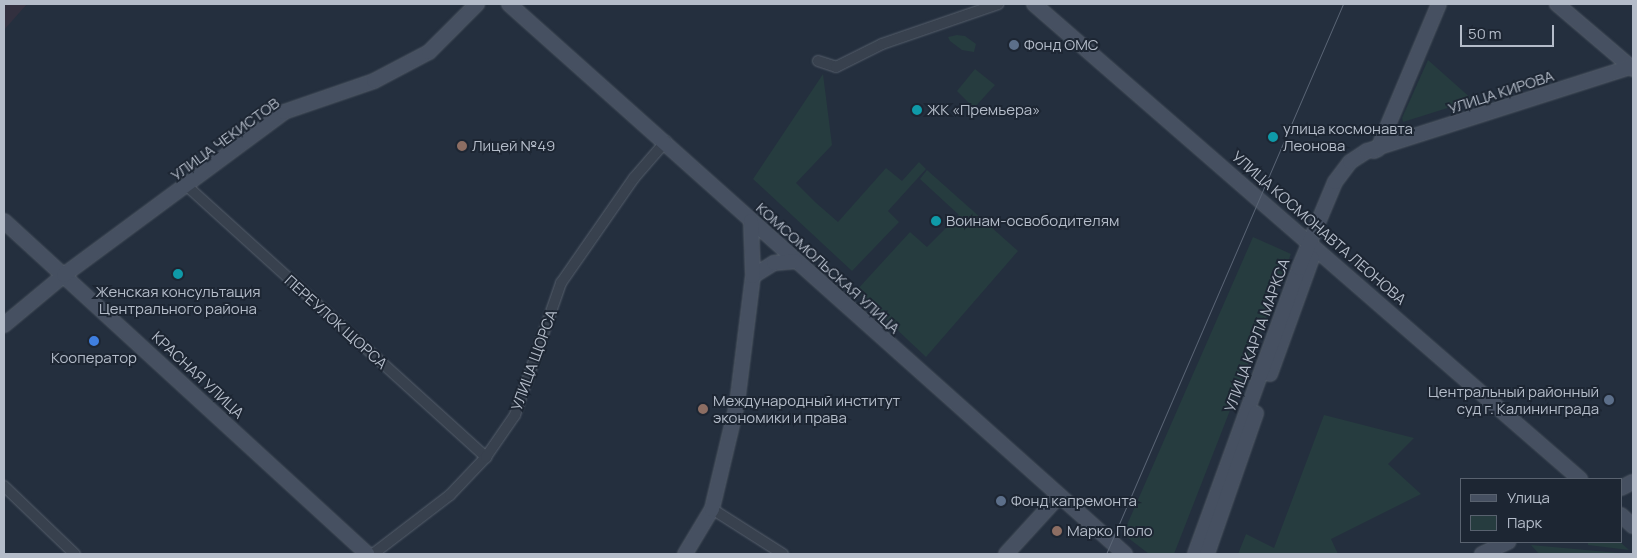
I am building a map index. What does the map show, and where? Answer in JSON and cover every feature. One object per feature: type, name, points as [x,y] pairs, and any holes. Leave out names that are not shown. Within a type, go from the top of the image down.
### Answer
[{"type":"main road","name":"УЛИЦА ЧЕКИСТОВ","points":[[4,325],[64,275],[187,186],[284,112],[374,81],[429,52],[477,4]]},
{"type":"main road","name":"КОМСОМОЛЬСКАЯ УЛИЦА","points":[[509,4],[666,141],[795,261],[1125,554]]},
{"type":"main road","name":"УЛИЦА КОСМОНАВТА ЛЕОНОВА","points":[[1034,4],[1314,244],[1579,478]]},
{"type":"main road","points":[[1378,149],[1439,4]]},
{"type":"main road","points":[[1557,4],[1632,67]]},
{"type":"main road","name":"УЛИЦА КИРОВА","points":[[1378,149],[1632,67]]},
{"type":"main road","name":"УЛИЦА КАРЛА МАРКСА","points":[[1195,554],[1314,244],[1344,180],[1355,165],[1378,149]]},
{"type":"main road","points":[[685,554],[712,509],[737,404],[753,276],[751,221]]},
{"type":"main road","name":"КРАСНАЯ УЛИЦА","points":[[4,222],[368,554]]},
{"type":"main road","name":"УЛИЦА КАРЛА МАРКСА","points":[[1207,554],[1314,244]]},
{"type":"main road","points":[[753,276],[774,263],[795,261]]},
{"type":"main road","points":[[1006,554],[1059,496]]},
{"type":"main road","points":[[1622,516],[1633,526]]},
{"type":"main road","points":[[1482,554],[1506,543]]},
{"type":"street","points":[[818,61],[836,67],[870,49],[998,4]]},
{"type":"street","name":"УЛИЦА ЩОРСА","points":[[373,554],[450,495],[486,457],[515,415],[561,283],[605,217],[666,141]]},
{"type":"street","name":"ПЕРЕУЛОК ЩОРСА","points":[[187,186],[486,457]]},
{"type":"street","points":[[4,486],[74,554]]},
{"type":"street","points":[[712,509],[783,554]]},
{"type":"shaded area","points":[[4,4],[27,4],[4,30]]},
{"type":"green space","points":[[965,36],[976,44],[974,52],[962,50],[950,41],[948,37]]},
{"type":"green space","points":[[1428,60],[1473,100],[1403,122],[1402,118]]},
{"type":"green space","points":[[975,69],[995,85],[974,108],[957,91]]},
{"type":"green space","points":[[823,74],[832,145],[796,183],[815,202],[838,222],[886,168],[902,181],[919,162],[926,169],[888,211],[899,222],[852,271],[753,179]]},
{"type":"green space","points":[[927,170],[1018,251],[926,357],[856,291],[910,232],[927,247],[959,215],[920,179]]},
{"type":"green space","points":[[1253,237],[1291,254],[1174,554],[1149,554],[1123,534]]},
{"type":"green space","points":[[1324,415],[1414,438],[1388,464],[1421,494],[1331,539],[1338,554],[1238,554],[1246,534],[1274,548]]},
{"type":"green space","points":[[1588,543],[1621,543],[1629,550],[1588,545]]},
{"type":"green space","points":[[1531,545],[1630,554],[1539,554]]},
{"type":"tram line","points":[[1106,554],[1343,4]]},
{"type":"place","name":"Фонд ОМС","points":[[1014,45]]},
{"type":"place","name":"ЖК «Премьера»","points":[[917,110]]},
{"type":"place","name":"улица космонавта Леонова","points":[[1273,137]]},
{"type":"place","name":"Лицей №49","points":[[462,146]]},
{"type":"place","name":"Воинам-освободителям","points":[[936,221]]},
{"type":"place","name":"Женская консультация Центрального района","points":[[178,274]]},
{"type":"place","name":"Кооператор","points":[[94,341]]},
{"type":"place","name":"Центральный районный суд г. Калининграда","points":[[1609,400]]},
{"type":"place","name":"Международный институт экономики и права","points":[[703,409]]},
{"type":"place","name":"Фонд капремонта","points":[[1001,501]]},
{"type":"place","name":"Марко Поло","points":[[1057,531]]}]
